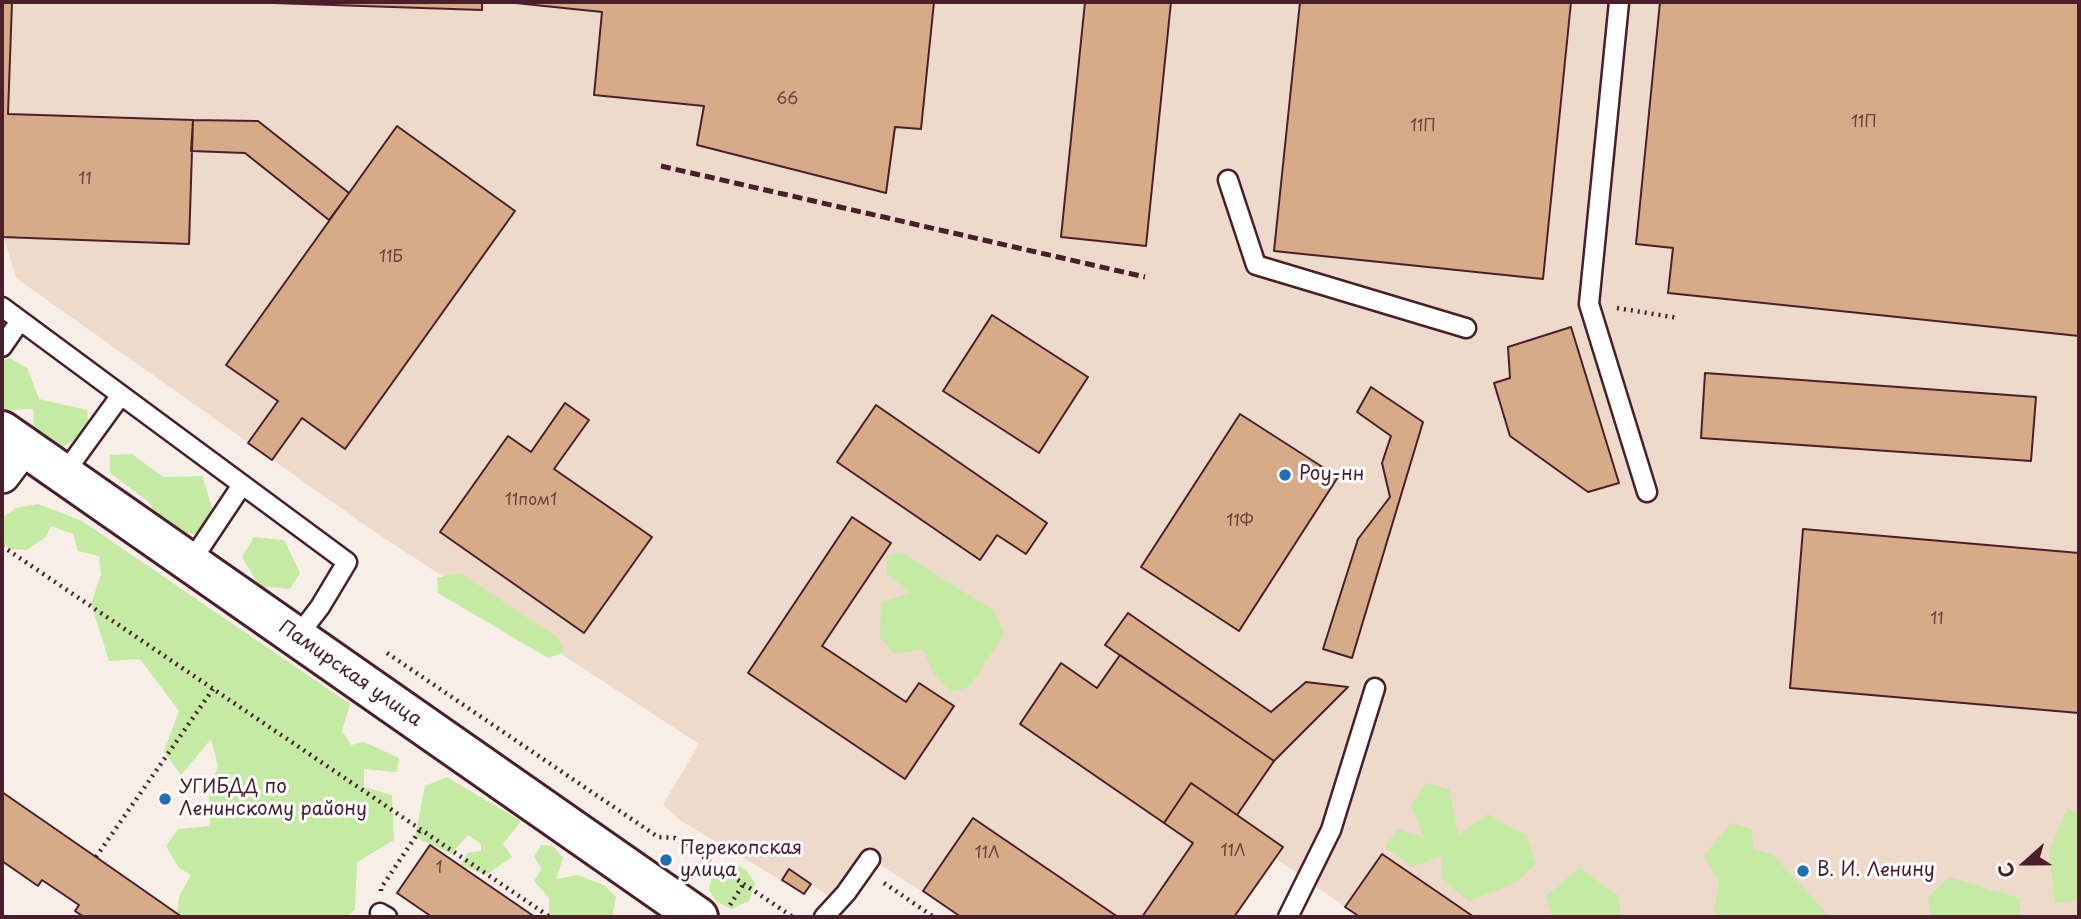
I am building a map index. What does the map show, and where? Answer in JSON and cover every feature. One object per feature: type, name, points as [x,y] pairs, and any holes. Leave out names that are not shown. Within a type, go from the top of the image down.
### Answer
[{"type":"street","name":"Памирская улица","points":[[9,451],[63,475],[698,917]]},
{"type":"lane","points":[[1619,2],[1589,304],[1647,492]]},
{"type":"lane","points":[[1228,180],[1256,265],[1466,328]]},
{"type":"lane","points":[[2,307],[347,562],[320,607],[296,637]]},
{"type":"lane","points":[[2,347],[20,321]]},
{"type":"lane","points":[[63,475],[121,395]]},
{"type":"lane","points":[[190,563],[242,485]]},
{"type":"lane","points":[[1289,917],[1331,831],[1375,688]]},
{"type":"lane","points":[[824,917],[867,864]]},
{"type":"path","points":[[1589,304],[1678,318]]},
{"type":"path","points":[[2,546],[550,917]]},
{"type":"path","points":[[387,653],[658,837],[675,838],[793,917]]},
{"type":"path","points":[[96,857],[213,690]]},
{"type":"path","points":[[383,915],[381,888],[421,830]]},
{"type":"path","points":[[867,864],[934,917]]},
{"type":"shaded area","points":[[2,2],[2079,2],[2079,917],[1360,917],[1275,858],[1234,917],[961,917],[862,853],[830,897],[811,884],[804,894],[681,821],[663,805],[699,744],[369,528],[16,278],[2,237]]},
{"type":"green space","points":[[10,358],[27,368],[39,399],[87,410],[89,431],[63,447],[34,428],[33,409],[5,410],[2,407],[2,361]]},
{"type":"green space","points":[[132,454],[163,477],[202,476],[219,529],[200,535],[164,529],[149,502],[110,473],[110,455]]},
{"type":"green space","points":[[38,504],[82,521],[350,704],[342,731],[351,745],[364,742],[399,758],[397,772],[364,769],[364,787],[392,795],[394,840],[357,862],[355,909],[347,917],[177,917],[179,897],[191,875],[179,868],[166,846],[178,829],[210,826],[209,793],[218,766],[211,739],[181,775],[164,752],[179,711],[140,659],[109,661],[91,604],[101,575],[99,556],[78,551],[73,534],[51,526],[46,537],[26,550],[9,549],[2,540],[2,518],[16,508]]},
{"type":"green space","points":[[254,537],[284,540],[300,573],[290,589],[259,586],[242,557]]},
{"type":"green space","points":[[901,552],[994,611],[1004,634],[969,687],[951,692],[933,672],[923,649],[894,654],[880,637],[881,602],[911,593],[887,574],[886,557]]},
{"type":"green space","points":[[460,573],[558,638],[564,652],[548,658],[438,593],[437,578]]},
{"type":"green space","points":[[447,777],[521,821],[503,844],[512,857],[486,875],[461,865],[467,853],[481,851],[481,844],[468,835],[451,854],[415,837],[425,786]]},
{"type":"green space","points":[[1426,783],[1449,789],[1458,835],[1488,814],[1527,836],[1536,863],[1517,882],[1469,901],[1443,880],[1441,856],[1412,867],[1385,847],[1397,829],[1424,838],[1411,805]]},
{"type":"green space","points":[[2067,808],[2079,814],[2079,900],[2055,903],[2049,853]]},
{"type":"green space","points":[[1731,823],[1752,829],[1753,849],[1773,855],[1830,917],[1723,917],[1714,912],[1719,882],[1704,856]]},
{"type":"green space","points":[[541,845],[553,846],[563,858],[556,879],[578,875],[604,885],[616,897],[612,917],[549,917],[549,898],[534,881],[542,869],[534,857]]},
{"type":"green space","points":[[723,866],[739,866],[746,870],[755,883],[749,901],[731,909],[717,902],[709,890],[713,870]]},
{"type":"green space","points":[[1579,868],[1619,896],[1621,917],[1552,917],[1546,896]]},
{"type":"green space","points":[[1950,877],[2021,899],[2019,917],[1931,917],[1928,897]]},
{"type":"building","points":[[2,2],[12,2],[8,114],[193,120],[189,244],[2,237]]},
{"type":"building","points":[[243,2],[482,2],[482,10]]},
{"type":"building","points":[[506,2],[934,2],[921,129],[895,127],[886,193],[697,145],[704,106],[594,95],[602,12]]},
{"type":"building","points":[[1085,2],[1171,2],[1146,246],[1061,237]]},
{"type":"building","points":[[1300,2],[1571,2],[1543,279],[1274,251]]},
{"type":"building","points":[[1660,2],[2079,2],[2079,336],[1668,293],[1673,248],[1636,244]]},
{"type":"building","points":[[193,120],[258,121],[349,193],[329,220],[245,153],[191,151]]},
{"type":"building","points":[[397,126],[515,211],[345,449],[302,418],[272,460],[248,443],[278,401],[226,365]]},
{"type":"building","points":[[992,315],[1088,377],[1039,453],[943,391]]},
{"type":"building","points":[[1571,327],[1619,483],[1588,492],[1510,436],[1494,383],[1510,378],[1508,347]]},
{"type":"building","points":[[1705,373],[2036,397],[2031,461],[1701,438]]},
{"type":"building","points":[[1371,387],[1423,422],[1352,658],[1323,649],[1358,539],[1390,497],[1382,463],[1391,436],[1357,412]]},
{"type":"building","points":[[565,403],[589,420],[554,469],[652,537],[584,633],[440,532],[508,436],[531,452]]},
{"type":"building","points":[[876,405],[1047,523],[1026,554],[997,535],[980,560],[837,462]]},
{"type":"building","points":[[1240,414],[1338,477],[1239,631],[1141,567]]},
{"type":"building","points":[[852,517],[891,543],[822,646],[906,702],[919,683],[954,706],[905,779],[748,673]]},
{"type":"building","points":[[1803,529],[2079,553],[2079,713],[1790,688]]},
{"type":"building","points":[[1128,613],[1271,712],[1306,682],[1348,687],[1274,761],[1105,645]]},
{"type":"building","points":[[1120,655],[1274,761],[1237,815],[1191,783],[1164,823],[1020,724],[1061,663],[1097,688]]},
{"type":"building","points":[[1191,783],[1283,847],[1234,917],[1142,917],[1193,843],[1164,823]]},
{"type":"building","points":[[2,792],[182,917],[84,917],[75,911],[79,905],[42,880],[38,886],[2,861]]},
{"type":"building","points":[[973,818],[1118,917],[961,917],[923,891]]},
{"type":"building","points":[[430,845],[535,917],[432,917],[397,893]]},
{"type":"building","points":[[1382,854],[1474,917],[1360,917],[1345,907]]},
{"type":"building","points":[[789,869],[811,884],[804,894],[782,880]]},
{"type":"railway","points":[[661,166],[1145,277]]},
{"type":"place","name":"Роу-нн","points":[[1285,475]]},
{"type":"place","name":"УГИБДД по Ленинскому району","points":[[165,799]]},
{"type":"place","name":"Перекопская улица","points":[[666,860]]},
{"type":"place","name":"В. И. Ленину","points":[[1803,871]]}]
